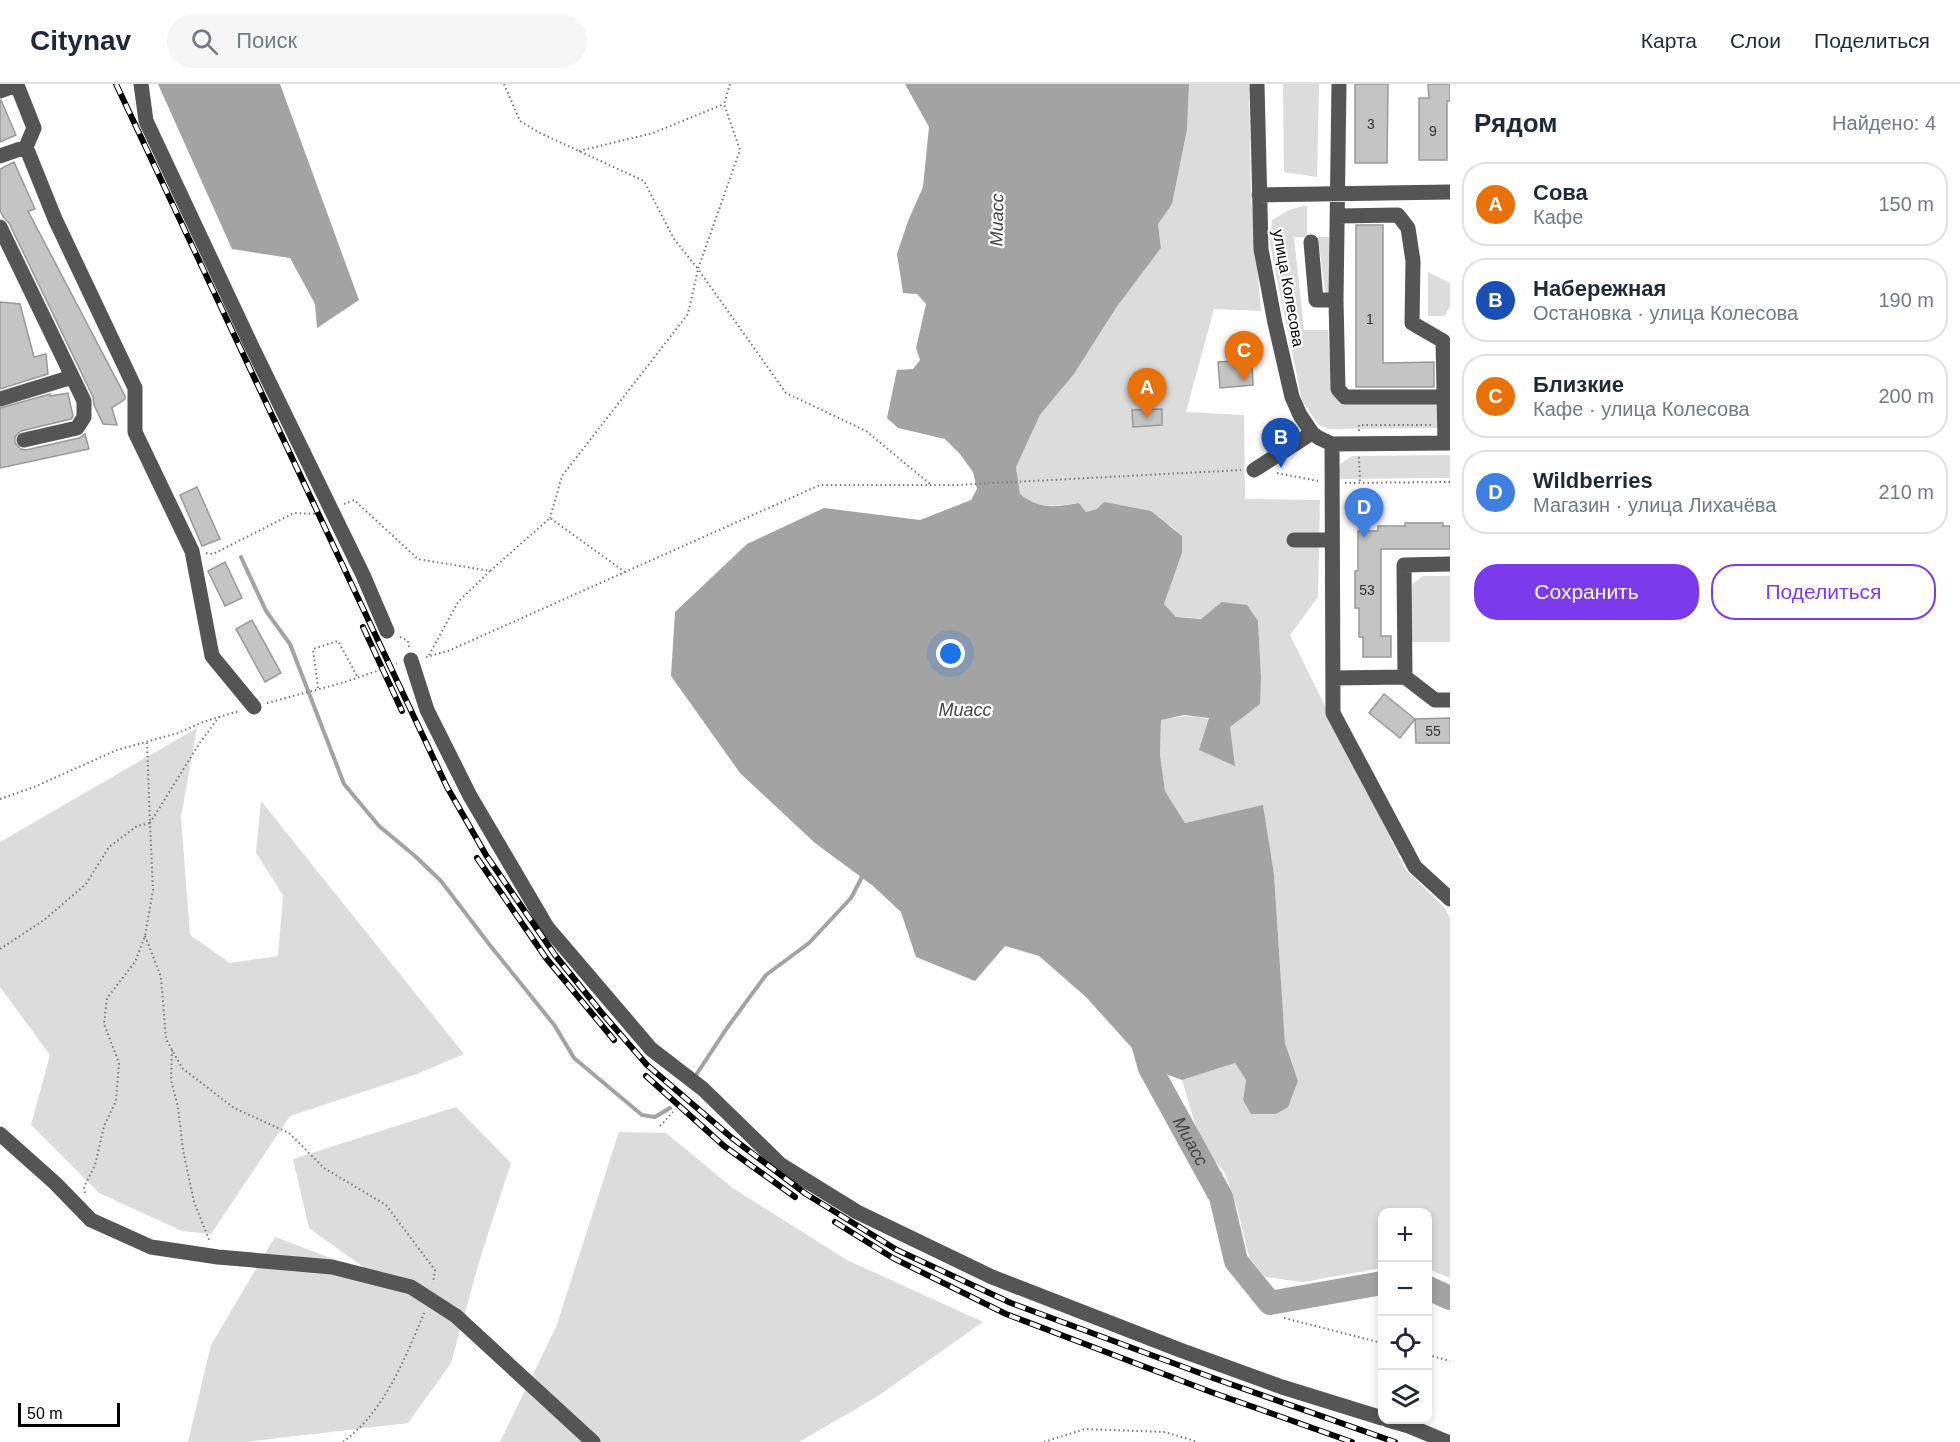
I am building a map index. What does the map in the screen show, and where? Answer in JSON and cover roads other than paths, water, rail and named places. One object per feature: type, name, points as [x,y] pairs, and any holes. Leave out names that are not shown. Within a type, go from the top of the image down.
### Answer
[{"type":"street","points":[[141,84],[146,121],[363,575],[387,632]]},
{"type":"street","name":"улица Колесова","points":[[1257,84],[1261,249],[1292,397],[1312,433]]},
{"type":"street","points":[[1339,84],[1336,300],[1338,389],[1345,397],[1444,397]]},
{"type":"street","points":[[0,91],[17,85],[34,128],[26,147],[55,219],[135,388],[135,432],[192,551],[212,656],[254,707]]},
{"type":"street","points":[[0,156],[26,147]]},
{"type":"street","points":[[1259,195],[1450,192]]},
{"type":"street","points":[[1254,470],[1312,433],[1332,444],[1448,443],[1443,341],[1412,323],[1413,261],[1408,228],[1398,215],[1338,216]]},
{"type":"street","points":[[0,227],[84,401],[84,417],[77,428],[24,440]]},
{"type":"street","points":[[1311,242],[1316,300],[1336,300]]},
{"type":"street","points":[[0,399],[72,377]]},
{"type":"street","points":[[1332,444],[1333,713],[1415,867],[1450,900]]},
{"type":"street","points":[[1294,540],[1332,540]]},
{"type":"street","points":[[1405,677],[1404,565],[1450,564]]},
{"type":"street","points":[[411,660],[427,710],[456,767],[547,927],[651,1049],[703,1089],[781,1165],[857,1212],[992,1277],[1180,1350],[1272,1383],[1378,1416]]},
{"type":"street","points":[[1333,678],[1405,677],[1435,700],[1450,700]]},
{"type":"street","points":[[0,1134],[92,1220],[152,1247],[218,1257],[332,1268],[411,1287],[456,1316],[593,1442]]},
{"type":"street","points":[[1403,1424],[1447,1442]]},
{"type":"water","points":[[158,84],[280,84],[359,300],[317,328],[315,304],[290,258],[232,249]]},
{"type":"water","name":"Миасс","points":[[905,84],[1189,84],[1187,130],[1172,204],[1158,224],[1161,248],[1116,308],[1074,374],[1040,415],[1016,467],[1020,494],[1034,503],[1055,506],[1079,503],[1086,512],[1097,509],[1104,502],[1151,511],[1182,536],[1182,553],[1164,604],[1176,617],[1201,619],[1222,602],[1247,605],[1258,621],[1260,704],[1230,727],[1235,766],[1199,750],[1209,718],[1184,715],[1161,720],[1160,755],[1165,791],[1185,823],[1263,805],[1274,874],[1285,1043],[1298,1081],[1288,1107],[1276,1114],[1251,1114],[1243,1100],[1246,1080],[1235,1063],[1182,1080],[1150,1068],[1086,997],[1039,956],[1005,946],[975,981],[916,957],[901,912],[873,886],[815,843],[740,773],[671,676],[675,612],[747,544],[824,508],[920,520],[971,500],[977,489],[973,472],[945,439],[898,428],[887,418],[897,370],[913,369],[920,360],[916,348],[926,304],[917,294],[903,293],[897,254],[923,187],[929,127]]},
{"type":"waterway","points":[[241,557],[266,611],[290,644],[344,784],[379,826],[441,881],[555,1026],[574,1058],[642,1115],[655,1117],[670,1108]]},
{"type":"waterway","points":[[694,1078],[766,975],[809,943],[851,898],[862,877]]},
{"type":"waterway","name":"Миасс","points":[[1141,1036],[1150,1068],[1221,1197],[1236,1261],[1270,1303],[1378,1284]]},
{"type":"waterway","name":"Миасс","points":[[1432,1290],[1450,1298]]},
{"type":"railway","points":[[116,84],[447,787],[486,855],[555,955],[647,1065],[732,1138],[806,1194],[897,1250],[1011,1303],[1395,1442]]},
{"type":"railway","points":[[363,627],[402,711]]},
{"type":"railway","points":[[477,858],[546,958],[614,1040]]},
{"type":"railway","points":[[646,1076],[724,1146],[795,1197]]},
{"type":"railway","points":[[835,1222],[893,1258],[1006,1314],[1211,1392],[1352,1442]]},
{"type":"place","name":"Близкие","points":[[1244,381]]},
{"type":"place","name":"Сова","points":[[1147,418]]},
{"type":"place","name":"Набережная","points":[[1281,468]]},
{"type":"place","name":"Wildberries","points":[[1364,538]]}]
